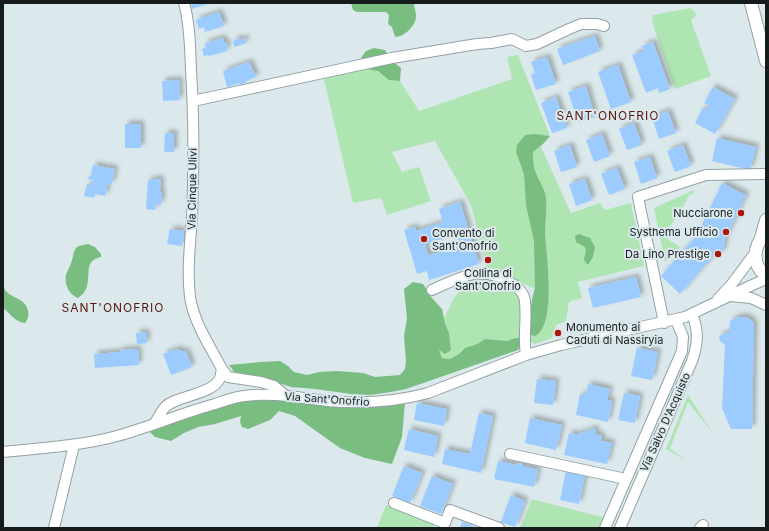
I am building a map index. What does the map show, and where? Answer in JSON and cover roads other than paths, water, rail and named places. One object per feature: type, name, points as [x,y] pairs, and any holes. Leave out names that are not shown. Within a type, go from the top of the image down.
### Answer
[{"type":"main road","points":[[751,3],[766,61]]},
{"type":"main road","points":[[766,220],[763,236],[757,245],[755,253],[758,268],[766,278]]},
{"type":"street","name":"Via Cinque Ulivi","points":[[184,3],[190,47],[193,101],[192,208],[189,274],[190,298],[195,316],[222,369]]},
{"type":"street","points":[[193,101],[392,58],[512,39],[526,46],[537,44],[581,24],[597,24],[604,26]]},
{"type":"street","points":[[664,322],[638,197],[706,175],[766,174]]},
{"type":"street","name":"Via Sant'Onofrio","points":[[715,302],[755,253]]},
{"type":"street","points":[[432,290],[462,277],[483,273],[505,279],[513,284],[521,291],[526,301],[524,333],[526,355]]},
{"type":"street","name":"Via Sant'Onofrio","points":[[3,452],[74,445],[118,436],[201,408],[243,396],[272,394],[330,401],[374,402],[393,401],[428,394],[526,355],[561,345],[676,320],[692,314],[766,278]]},
{"type":"street","name":"Via Sant'Onofrio","points":[[729,296],[751,298],[766,305]]},
{"type":"street","name":"Via Salvo D'Acquisto","points":[[620,528],[695,351],[697,331],[692,314]]},
{"type":"street","name":"Via Salvo D'Acquisto","points":[[605,528],[682,351],[683,337],[676,320]]},
{"type":"street","points":[[222,369],[228,377],[232,379],[261,382],[274,386],[287,396]]},
{"type":"street","points":[[155,423],[165,408],[172,403],[205,391],[216,383],[220,378],[222,369]]},
{"type":"street","points":[[644,439],[656,444]]},
{"type":"street","points":[[54,528],[74,445]]},
{"type":"street","points":[[510,454],[626,479]]},
{"type":"street","points":[[394,503],[445,523],[450,510],[499,528]]},
{"type":"place","name":"Nucciarone","points":[[741,213]]},
{"type":"place","name":"Systhema Ufficio","points":[[726,232]]},
{"type":"place","name":"Convento di Sant'Onofrio","points":[[424,239]]},
{"type":"place","name":"Da Lino Prestige","points":[[718,254]]},
{"type":"place","name":"Collina di Sant'Onofrio","points":[[488,260]]},
{"type":"place","name":"Monumento ai Caduti di Nassiryia","points":[[558,333]]},
{"type":"district","name":"SANT'ONOFRIO","points":[[608,115]]},
{"type":"district","name":"SANT'ONOFRIO","points":[[113,307]]}]
